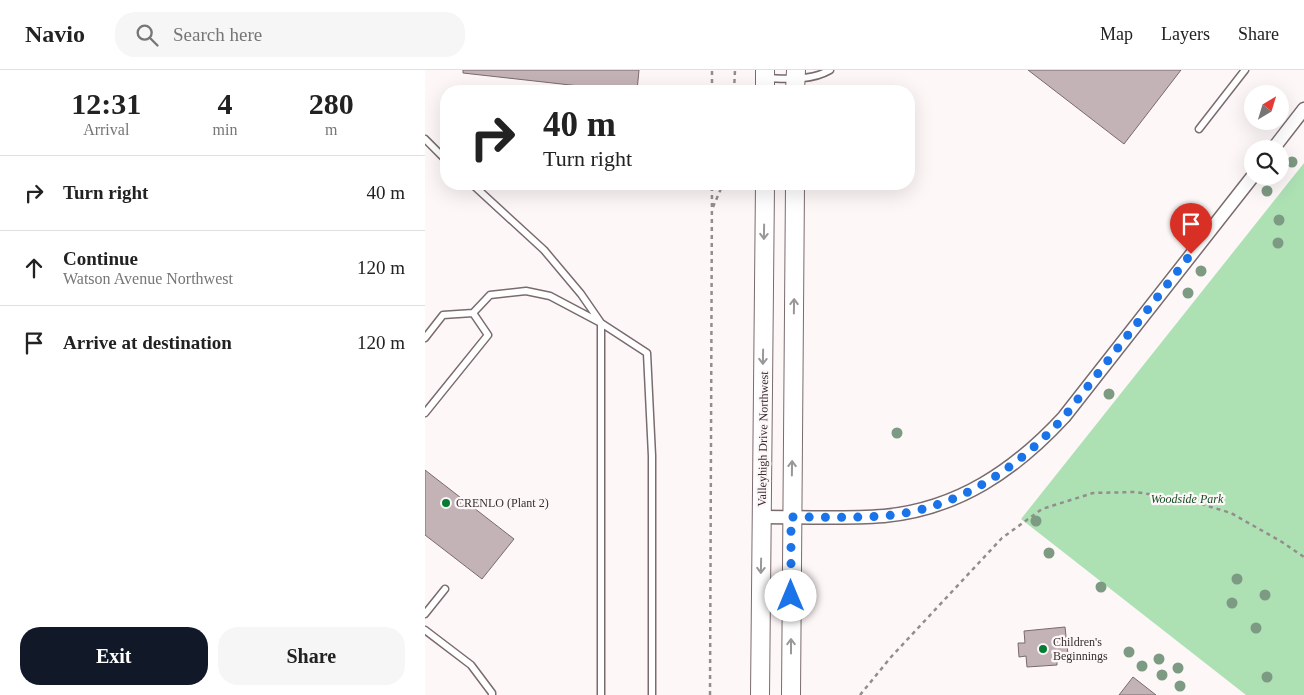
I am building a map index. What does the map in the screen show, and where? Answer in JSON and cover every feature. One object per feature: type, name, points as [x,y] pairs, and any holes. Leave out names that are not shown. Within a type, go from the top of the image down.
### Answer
[{"type":"main road","name":"Valleyhigh Drive Northwest","points":[[760,695],[765,190]]},
{"type":"main road","points":[[791,695],[795,190]]},
{"type":"street","points":[[1280,140],[1304,109]]},
{"type":"street","points":[[762,517],[885,516],[923,509],[940,504],[977,488],[1011,467],[1047,435],[1082,395],[1246,185]]},
{"type":"lane","points":[[765,80],[795,80],[830,70]]},
{"type":"lane","points":[[1199,129],[1245,70]]},
{"type":"lane","points":[[425,139],[440,154]]},
{"type":"lane","points":[[479,190],[544,250],[581,294],[601,323],[601,695]]},
{"type":"lane","points":[[425,338],[443,315],[473,313],[490,295],[526,291],[550,296],[601,323],[647,353],[652,456],[652,695]]},
{"type":"lane","points":[[425,413],[488,335],[473,313]]},
{"type":"lane","points":[[425,614],[445,589]]},
{"type":"lane","points":[[425,630],[471,665],[492,693],[491,695]]},
{"type":"path","points":[[712,70],[712,85]]},
{"type":"path","points":[[734,85],[735,70]]},
{"type":"path","points":[[710,695],[712,190]]},
{"type":"path","points":[[713,209],[721,190]]},
{"type":"path","points":[[860,695],[891,657],[1002,538],[1042,509],[1093,493],[1135,492],[1196,502],[1231,513],[1304,557]]},
{"type":"green space","name":"Woodside Park","points":[[1304,163],[1304,695],[1246,695],[1021,519],[1287,185],[1289,185],[1289,182]]},
{"type":"building","points":[[463,70],[639,70],[638,85],[570,85],[463,73]]},
{"type":"building","points":[[1028,70],[1181,70],[1124,144]]},
{"type":"building","name":"CRENLO (Plant 2)","points":[[425,470],[514,539],[482,579],[425,535]]},
{"type":"building","name":"Children's Beginnings","points":[[1065,627],[1068,654],[1057,655],[1057,665],[1027,667],[1026,656],[1019,657],[1018,643],[1025,643],[1024,631]]},
{"type":"building","points":[[1133,677],[1156,695],[1119,695]]},
{"type":"place","name":"CRENLO (Plant 2)","points":[[446,503]]},
{"type":"place","name":"Children's Beginnings","points":[[1043,649]]},
{"type":"route","points":[[791,596],[791,517],[885,516],[923,509],[940,504],[977,488],[1011,467],[1064,417],[1191,254]]}]
